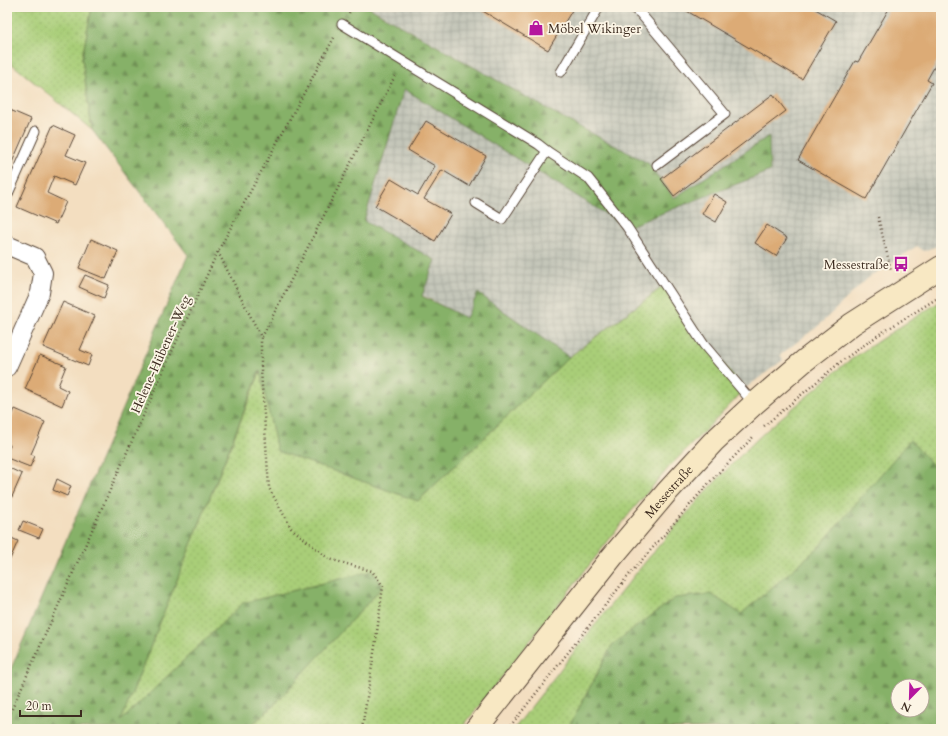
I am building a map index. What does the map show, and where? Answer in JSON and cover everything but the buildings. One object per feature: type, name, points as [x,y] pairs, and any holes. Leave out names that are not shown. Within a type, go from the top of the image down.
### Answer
[{"type":"main road","name":"Messestraße","points":[[476,729],[607,563],[666,493],[713,442],[804,361],[852,324],[941,267]]},
{"type":"street","points":[[7,245],[35,258],[43,273],[40,293],[7,367]]},
{"type":"lane","points":[[561,72],[599,7]]},
{"type":"lane","points":[[631,7],[640,12],[725,114],[657,165]]},
{"type":"lane","points":[[342,24],[538,144],[588,178],[627,227],[704,345],[754,404]]},
{"type":"lane","points":[[7,196],[36,131]]},
{"type":"lane","points":[[476,203],[502,219],[547,151]]},
{"type":"path","name":"Helene-Hübener-Weg","points":[[7,720],[218,252],[352,7]]},
{"type":"path","points":[[449,7],[457,12]]},
{"type":"path","points":[[261,337],[402,61]]},
{"type":"path","points":[[878,217],[891,270]]},
{"type":"path","points":[[218,252],[261,337],[261,370],[269,488],[291,528],[329,559],[372,571],[383,586],[362,729]]},
{"type":"path","points":[[764,426],[843,360],[887,329],[941,296]]},
{"type":"path","points":[[508,729],[630,575],[708,484],[758,432]]},
{"type":"shaded area","points":[[369,7],[941,7],[941,245],[923,251],[917,246],[868,278],[818,326],[780,355],[783,360],[743,390],[665,285],[569,357],[478,293],[466,318],[422,295],[364,221],[404,89],[626,226],[572,123]]},
{"type":"green space","points":[[7,7],[92,7],[82,58],[92,130],[7,60]]},
{"type":"green space","points":[[92,7],[368,7],[572,123],[648,163],[674,198],[769,136],[770,171],[627,227],[404,89],[364,221],[435,260],[422,296],[466,318],[478,293],[569,357],[418,501],[277,451],[260,371],[121,721],[243,603],[372,571],[383,586],[273,706],[247,729],[7,729],[7,678],[188,255],[92,130],[82,58]]},
{"type":"green space","points":[[665,285],[743,390],[670,466],[630,513],[461,729],[247,729],[273,706],[120,722],[261,370],[418,501],[569,357]]},
{"type":"green space","points":[[941,301],[941,729],[514,729],[628,583],[719,478],[751,445],[837,370],[881,339]]},
{"type":"green space","points":[[910,440],[941,474],[941,729],[568,729],[612,645],[675,598],[711,594],[741,614],[819,547]]},
{"type":"place","name":"Möbel Wikinger","points":[[536,28]]},
{"type":"place","name":"Messestraße","points":[[901,264]]}]
